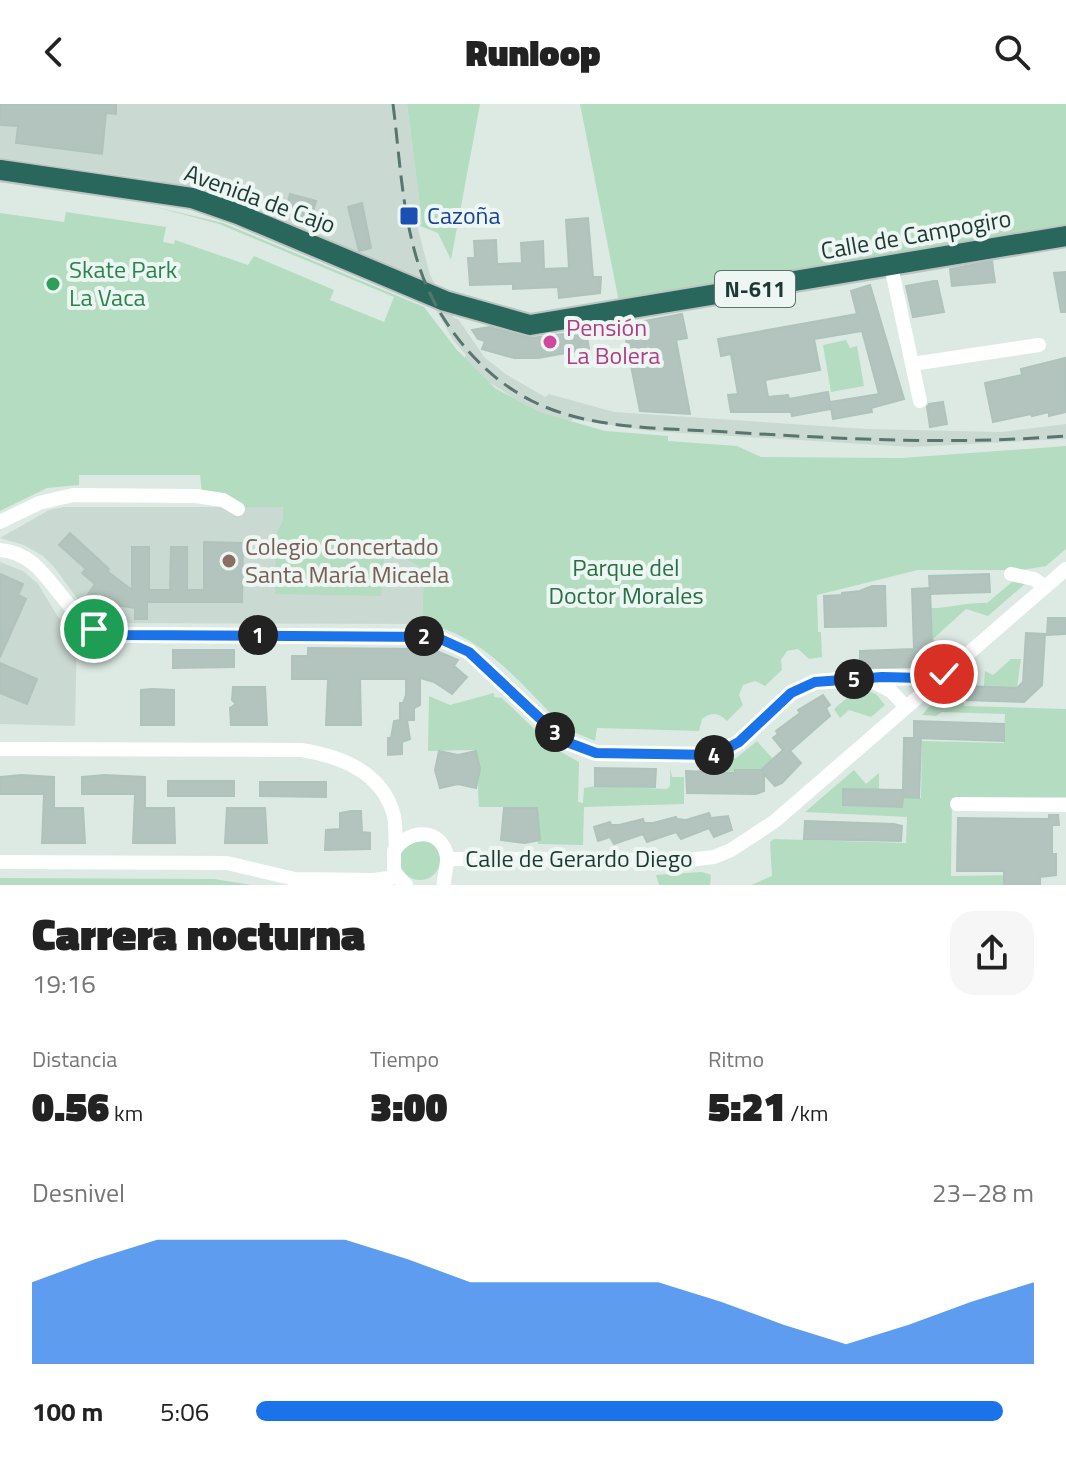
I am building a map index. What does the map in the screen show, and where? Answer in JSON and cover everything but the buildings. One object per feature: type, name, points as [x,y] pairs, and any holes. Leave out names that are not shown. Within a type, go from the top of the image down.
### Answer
[{"type":"highway","name":"Avenida de Cajo","points":[[0,170],[192,198],[238,214],[445,301]]},
{"type":"highway","name":"Calle de Campogiro","points":[[445,301],[530,325],[1066,236]]},
{"type":"street","points":[[891,266],[920,401]]},
{"type":"street","points":[[912,364],[1039,345]]},
{"type":"street","points":[[0,522],[39,503],[73,495],[196,496],[223,500],[238,509]]},
{"type":"street","points":[[0,550],[36,564],[67,606],[84,622],[106,634],[436,637],[469,652],[564,741],[596,753],[715,755],[739,742],[791,693],[815,682],[923,678],[930,686]]},
{"type":"street","name":"Calle de Gerardo Diego","points":[[448,859],[670,861],[714,857],[759,833],[1066,569]]},
{"type":"street","points":[[1011,574],[1034,579],[1045,587]]},
{"type":"street","points":[[868,679],[891,691],[906,707]]},
{"type":"street","points":[[0,749],[301,750],[328,754],[344,759],[366,774],[379,788],[394,815],[416,834],[437,839],[448,859],[441,882]]},
{"type":"street","points":[[957,804],[1066,805]]},
{"type":"street","points":[[0,862],[227,863],[295,879],[400,882],[392,861],[396,847],[394,815]]},
{"type":"street","points":[[396,847],[416,834]]},
{"type":"shaded area","points":[[0,104],[407,104],[422,222],[417,225],[430,275],[454,318],[458,319],[485,358],[545,397],[549,394],[614,412],[867,429],[1002,432],[1066,424],[1066,439],[912,447],[650,431],[572,419],[571,423],[532,410],[483,378],[464,359],[466,355],[453,340],[419,280],[280,218],[216,196],[155,180],[0,158]]},
{"type":"shaded area","name":"Colegio Concertado Santa María Micaela","points":[[63,507],[298,507],[424,569],[422,624],[108,623],[87,612],[43,556],[24,545],[0,538],[49,510]]},
{"type":"shaded area","points":[[0,562],[23,571],[38,584],[58,617],[77,635],[75,726],[0,724]]},
{"type":"green space","points":[[407,104],[480,104],[451,260],[438,233],[420,226],[422,222]]},
{"type":"green space","points":[[580,104],[1066,104],[1066,224],[619,302]]},
{"type":"green space","name":"Parque del Doctor Morales","points":[[148,205],[223,223],[424,307],[457,350],[495,388],[539,412],[605,431],[668,436],[668,441],[737,446],[761,457],[901,458],[1066,446],[1066,549],[1046,566],[1022,570],[918,570],[817,595],[822,657],[809,659],[798,649],[787,651],[781,660],[782,670],[765,686],[755,681],[743,685],[739,695],[743,705],[727,721],[715,714],[709,715],[702,719],[699,731],[597,728],[595,741],[566,729],[483,650],[444,629],[422,624],[424,569],[385,549],[381,596],[275,594],[276,534],[283,521],[283,507],[243,507],[202,493],[200,475],[79,475],[79,485],[47,488],[0,511],[0,213],[64,222],[66,212],[166,227],[163,242],[174,244],[175,240],[248,265],[254,256],[334,290],[330,300],[384,322],[394,297],[219,224]]},
{"type":"green space","points":[[846,340],[850,348],[857,346],[864,386],[831,392],[823,345]]},
{"type":"green space","points":[[1012,578],[1026,583],[988,616],[966,609],[933,639],[943,653],[929,666],[920,667],[920,649],[932,648],[930,608],[987,603],[1012,582]]},
{"type":"green space","points":[[1011,659],[1021,659],[1017,688],[984,686],[985,671],[993,675]]},
{"type":"green space","points":[[949,689],[963,695],[964,706],[1066,709],[1066,797],[952,798],[951,876],[1022,875],[1019,885],[751,885],[772,876],[770,842],[774,839],[906,843],[907,817],[805,812],[854,770],[866,784],[879,773],[879,790],[843,789],[843,805],[902,807],[903,797],[921,798],[922,741],[1004,743],[1005,714],[942,712],[936,716],[922,715],[937,698],[944,706],[954,698]]},
{"type":"green space","points":[[866,690],[876,694],[885,705],[871,717],[849,710],[840,718],[834,709],[855,691]]},
{"type":"green space","points":[[494,693],[494,697],[502,698],[554,748],[579,762],[578,802],[583,803],[584,788],[595,786],[667,789],[670,786],[670,768],[672,777],[684,777],[684,804],[584,807],[583,845],[538,844],[535,807],[479,807],[475,750],[428,751],[429,696],[450,705]]},
{"type":"green space","points":[[757,741],[773,759],[763,772],[697,771],[702,766],[736,758]]},
{"type":"green space","points":[[420,840],[434,846],[440,860],[434,874],[420,880],[406,874],[400,860],[406,846]]},
{"type":"green space","points":[[702,872],[711,875],[710,885],[659,885],[656,875]]},
{"type":"green space","points":[[0,878],[214,879],[252,885],[0,885]]},
{"type":"railway","points":[[393,104],[411,239],[428,290],[469,352],[492,375],[532,401],[578,418],[653,428],[897,440],[1066,436]]},
{"type":"place","name":"Cazoña","points":[[409,216]]},
{"type":"place","name":"Skate Park La Vaca","points":[[53,284]]},
{"type":"place","name":"Pensión La Bolera","points":[[550,342]]},
{"type":"place","name":"Colegio Concertado Santa María Micaela","points":[[229,561]]},
{"type":"route","points":[[94,629],[122,635],[436,637],[469,652],[564,741],[596,753],[715,755],[739,742],[791,693],[815,682],[882,677],[923,678],[930,686],[944,674]]}]
